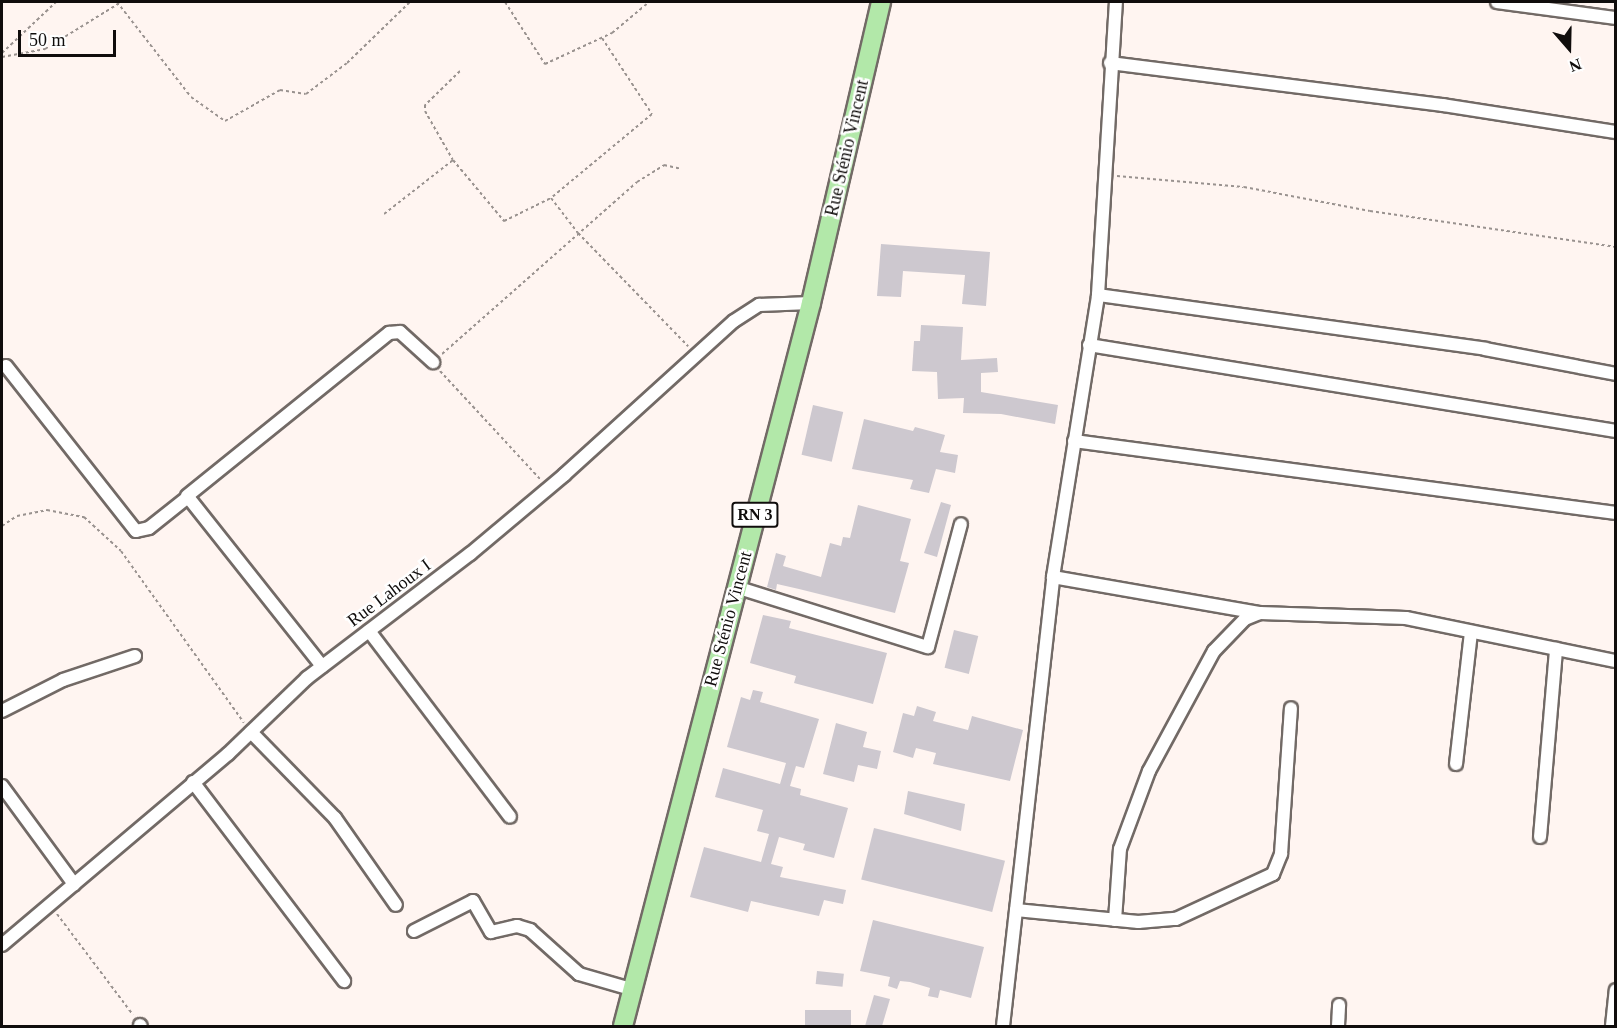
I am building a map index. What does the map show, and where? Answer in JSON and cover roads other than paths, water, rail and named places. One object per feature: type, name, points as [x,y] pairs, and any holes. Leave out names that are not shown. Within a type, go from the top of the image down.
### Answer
[{"type":"main road","name":"Rue Sténio Vincent","points":[[623,1026],[811,303],[881,2]]},
{"type":"street","points":[[1003,1026],[1053,577],[1098,295],[1110,63],[1116,2]]},
{"type":"street","points":[[1497,2],[1616,18]]},
{"type":"street","points":[[1110,63],[1443,105],[1616,132]]},
{"type":"street","points":[[1098,295],[1485,349],[1616,374]]},
{"type":"street","name":"Rue Lahoux I","points":[[2,945],[251,732],[322,666],[548,488],[734,321],[759,305],[811,303]]},
{"type":"street","points":[[6,366],[136,531],[149,528],[390,333],[400,332],[433,363]]},
{"type":"street","points":[[1089,345],[1616,430]]},
{"type":"street","points":[[1074,441],[1616,513]]},
{"type":"street","points":[[188,496],[322,666]]},
{"type":"street","points":[[736,587],[928,647],[962,524]]},
{"type":"street","points":[[1053,577],[1260,613],[1406,618],[1616,660]]},
{"type":"street","points":[[1115,920],[1120,849],[1149,771],[1214,651],[1245,619],[1260,613]]},
{"type":"street","points":[[369,631],[510,817]]},
{"type":"street","points":[[1456,764],[1471,632]]},
{"type":"street","points":[[1540,837],[1556,649]]},
{"type":"street","points":[[2,711],[63,680],[135,656]]},
{"type":"street","points":[[1017,910],[1115,920],[1176,919],[1273,874],[1281,854],[1291,708]]},
{"type":"street","points":[[251,732],[335,818],[396,905]]},
{"type":"street","points":[[193,782],[344,981]]},
{"type":"street","points":[[2,786],[74,884]]},
{"type":"street","points":[[414,931],[473,901],[491,932],[517,926],[530,930],[579,974],[631,989]]},
{"type":"street","points":[[1612,1026],[1616,990]]},
{"type":"street","points":[[1338,1026],[1339,1005]]}]
